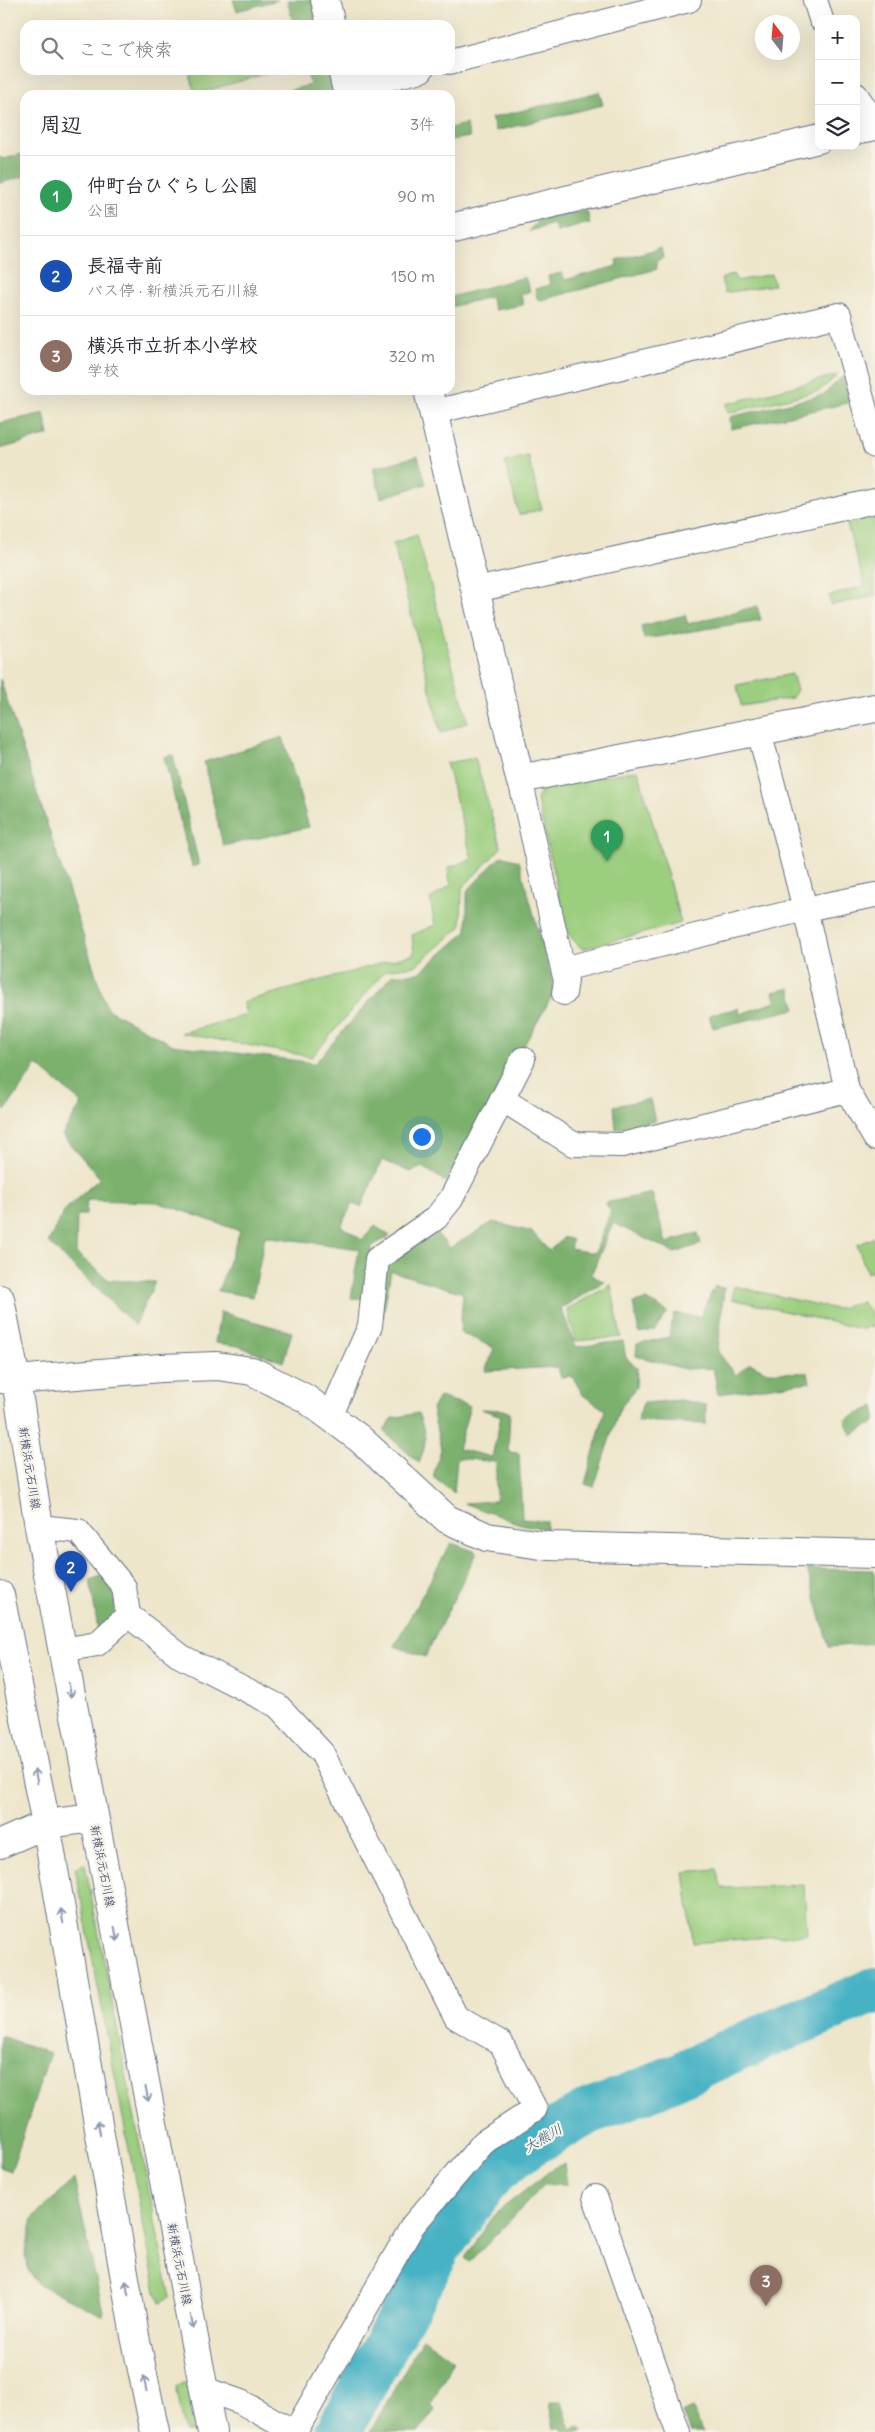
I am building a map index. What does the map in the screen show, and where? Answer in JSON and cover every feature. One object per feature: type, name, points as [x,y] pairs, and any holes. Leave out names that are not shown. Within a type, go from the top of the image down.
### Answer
[{"type":"street","points":[[325,0],[330,20]]},
{"type":"street","points":[[455,61],[689,0]]},
{"type":"street","points":[[815,0],[820,15]]},
{"type":"street","points":[[345,85],[396,75]]},
{"type":"street","points":[[860,101],[875,124],[860,129]]},
{"type":"street","points":[[455,227],[815,140]]},
{"type":"street","points":[[564,993],[566,981],[431,401],[839,315],[875,446]]},
{"type":"street","points":[[476,590],[875,500]]},
{"type":"street","points":[[520,779],[875,708]]},
{"type":"street","points":[[759,731],[805,909],[847,1090],[875,1138]]},
{"type":"street","points":[[563,969],[805,909],[875,895]]},
{"type":"street","points":[[330,1417],[370,1326],[376,1259],[436,1218],[451,1199],[523,1059]]},
{"type":"street","points":[[502,1099],[573,1144],[622,1145],[847,1090]]},
{"type":"street","name":"新横浜元石川線","points":[[0,1299],[8,1380],[39,1527],[212,2432]]},
{"type":"street","points":[[8,1380],[161,1368],[217,1366],[252,1371],[305,1398],[360,1439],[447,1519],[487,1537],[548,1546],[875,1554]]},
{"type":"street","points":[[39,1527],[78,1531],[124,1587],[128,1615],[182,1657],[278,1706],[322,1753],[456,2017],[501,2043],[535,2109],[484,2142],[413,2225],[295,2432],[241,2402],[204,2389]]},
{"type":"street","points":[[0,1595],[5,1648],[46,1824],[134,2326],[155,2432]]},
{"type":"street","points":[[62,1650],[97,1644],[128,1615]]},
{"type":"street","points":[[0,1844],[46,1824],[94,1818]]},
{"type":"street","points":[[595,2197],[678,2432]]},
{"type":"green space","points":[[233,0],[278,0],[237,11]]},
{"type":"green space","points":[[287,0],[312,0],[317,20],[293,20]]},
{"type":"green space","points":[[190,75],[262,75],[209,90],[194,90]]},
{"type":"green space","points":[[307,75],[330,75],[335,90],[290,90],[310,85]]},
{"type":"green space","points":[[599,92],[603,105],[496,131],[491,118]]},
{"type":"green space","points":[[466,124],[470,137],[455,139],[455,127]]},
{"type":"green space","points":[[20,154],[20,177],[0,183],[0,157],[4,159]]},
{"type":"green space","points":[[587,211],[590,223],[557,232],[554,224],[529,231],[539,219]]},
{"type":"green space","points":[[661,248],[663,258],[656,261],[657,269],[538,301],[535,289],[550,285],[548,276],[562,273],[565,280],[617,266],[616,260]]},
{"type":"green space","points":[[733,274],[737,281],[771,274],[774,285],[725,293],[721,279]]},
{"type":"green space","points":[[525,277],[530,291],[521,295],[523,305],[495,310],[490,297],[455,306],[455,296]]},
{"type":"green space","points":[[838,375],[819,391],[728,413],[726,404]]},
{"type":"green space","points":[[842,377],[852,402],[731,429],[730,417],[823,395]]},
{"type":"green space","points":[[44,413],[49,435],[0,449],[0,423]]},
{"type":"green space","points":[[418,456],[426,484],[381,498],[373,468]]},
{"type":"green space","points":[[528,456],[542,509],[519,515],[505,462]]},
{"type":"green space","points":[[875,510],[875,596],[831,605],[829,596],[865,586],[845,518]]},
{"type":"green space","points":[[417,535],[468,722],[441,733],[393,543]]},
{"type":"green space","points":[[757,606],[761,620],[644,639],[641,626],[685,615],[688,624]]},
{"type":"green space","points":[[792,674],[797,690],[792,698],[741,706],[737,685]]},
{"type":"green space","points":[[0,679],[107,1009],[173,1045],[315,1063],[392,975],[419,973],[467,931],[467,891],[501,856],[519,861],[555,991],[446,1182],[423,1167],[410,1172],[382,1160],[361,1207],[352,1204],[341,1226],[362,1240],[375,1226],[390,1236],[372,1246],[366,1299],[351,1298],[359,1249],[265,1236],[253,1297],[218,1291],[240,1231],[157,1202],[87,1200],[86,1215],[77,1215],[76,1253],[109,1280],[155,1282],[135,1325],[48,1242],[65,1210],[100,1178],[62,1135],[82,1103],[37,1065],[5,1111],[0,1094]]},
{"type":"green space","points":[[283,737],[309,827],[223,846],[204,762]]},
{"type":"green space","points":[[173,755],[199,865],[192,867],[164,757]]},
{"type":"green space","points":[[475,758],[501,848],[462,888],[461,927],[415,966],[386,970],[312,1057],[181,1033],[246,1015],[243,1002],[414,954],[412,935],[435,925],[430,899],[451,885],[447,868],[472,859],[446,763]]},
{"type":"green space","points":[[638,770],[681,923],[582,949],[567,933],[537,799],[545,787]]},
{"type":"green space","points":[[790,988],[796,1009],[713,1028],[709,1015],[738,1008],[740,1014],[775,1002],[773,992]]},
{"type":"green space","points":[[650,1099],[655,1121],[616,1129],[614,1106]]},
{"type":"green space","points":[[652,1193],[666,1243],[698,1233],[701,1244],[675,1253],[613,1223],[591,1275],[605,1282],[561,1308],[576,1347],[623,1341],[626,1358],[637,1367],[636,1387],[619,1410],[594,1487],[585,1484],[605,1410],[583,1395],[572,1376],[561,1377],[557,1367],[485,1371],[494,1348],[460,1332],[463,1293],[391,1271],[383,1317],[375,1314],[380,1262],[432,1228],[450,1248],[493,1222],[532,1232],[549,1251],[564,1237],[572,1240],[570,1249],[595,1253],[611,1211],[605,1203]]},
{"type":"green space","points":[[875,1237],[875,1270],[867,1273],[857,1245]]},
{"type":"green space","points":[[611,1285],[621,1337],[576,1341],[567,1309]]},
{"type":"green space","points":[[715,1286],[724,1288],[718,1352],[736,1375],[750,1363],[767,1372],[808,1373],[810,1382],[718,1394],[713,1368],[685,1369],[636,1356],[637,1344],[669,1337],[674,1313],[700,1317]]},
{"type":"green space","points":[[734,1286],[836,1309],[862,1302],[874,1317],[873,1326],[861,1329],[732,1299]]},
{"type":"green space","points":[[646,1300],[668,1312],[655,1330],[639,1333],[633,1303]]},
{"type":"green space","points":[[220,1312],[292,1332],[283,1362],[238,1346],[215,1343]]},
{"type":"green space","points":[[439,1397],[470,1406],[458,1449],[492,1457],[501,1416],[481,1409],[503,1410],[510,1413],[508,1452],[519,1453],[522,1519],[546,1521],[546,1529],[520,1524],[464,1503],[496,1501],[496,1462],[457,1458],[454,1493],[433,1477],[441,1449],[432,1409]]},
{"type":"green space","points":[[680,1400],[706,1405],[706,1424],[637,1421],[643,1403]]},
{"type":"green space","points":[[875,1406],[875,1422],[851,1435],[845,1420]]},
{"type":"green space","points":[[418,1413],[425,1438],[424,1449],[419,1463],[383,1431],[393,1418]]},
{"type":"green space","points":[[451,1543],[477,1552],[425,1657],[394,1646]]},
{"type":"green space","points":[[807,1569],[874,1570],[875,1643],[829,1647]]},
{"type":"green space","points":[[101,1576],[118,1589],[123,1612],[98,1630],[90,1580]]},
{"type":"green space","points":[[85,1864],[170,2298],[161,2303],[156,2291],[75,1867]]},
{"type":"green space","points":[[716,1869],[722,1888],[804,1885],[807,1934],[693,1943],[684,1872]]},
{"type":"green space","points":[[0,2036],[50,2053],[11,2171],[0,2167]]},
{"type":"green space","points":[[564,2164],[567,2184],[544,2185],[470,2262],[465,2258],[495,2214],[555,2167]]},
{"type":"green space","points":[[74,2179],[104,2316],[38,2284],[29,2271],[25,2256],[33,2218]]},
{"type":"green space","points":[[423,2338],[453,2360],[431,2405],[435,2410],[418,2432],[370,2432]]},
{"type":"green space","points":[[186,2382],[196,2432],[185,2432],[176,2386]]},
{"type":"green space","points":[[549,2402],[562,2402],[571,2429],[579,2426],[582,2432],[563,2432],[560,2427],[554,2429]]},
{"type":"green space","points":[[693,2408],[702,2432],[690,2432],[682,2413]]},
{"type":"waterway","name":"大熊川","points":[[338,2432],[440,2246],[492,2174],[527,2146],[590,2111],[658,2085],[735,2049],[875,1990]]},
{"type":"place","name":"仲町台ひぐらし公園","points":[[607,861]]},
{"type":"place","name":"長福寺前","points":[[71,1592]]},
{"type":"place","name":"横浜市立折本小学校","points":[[766,2306]]}]
